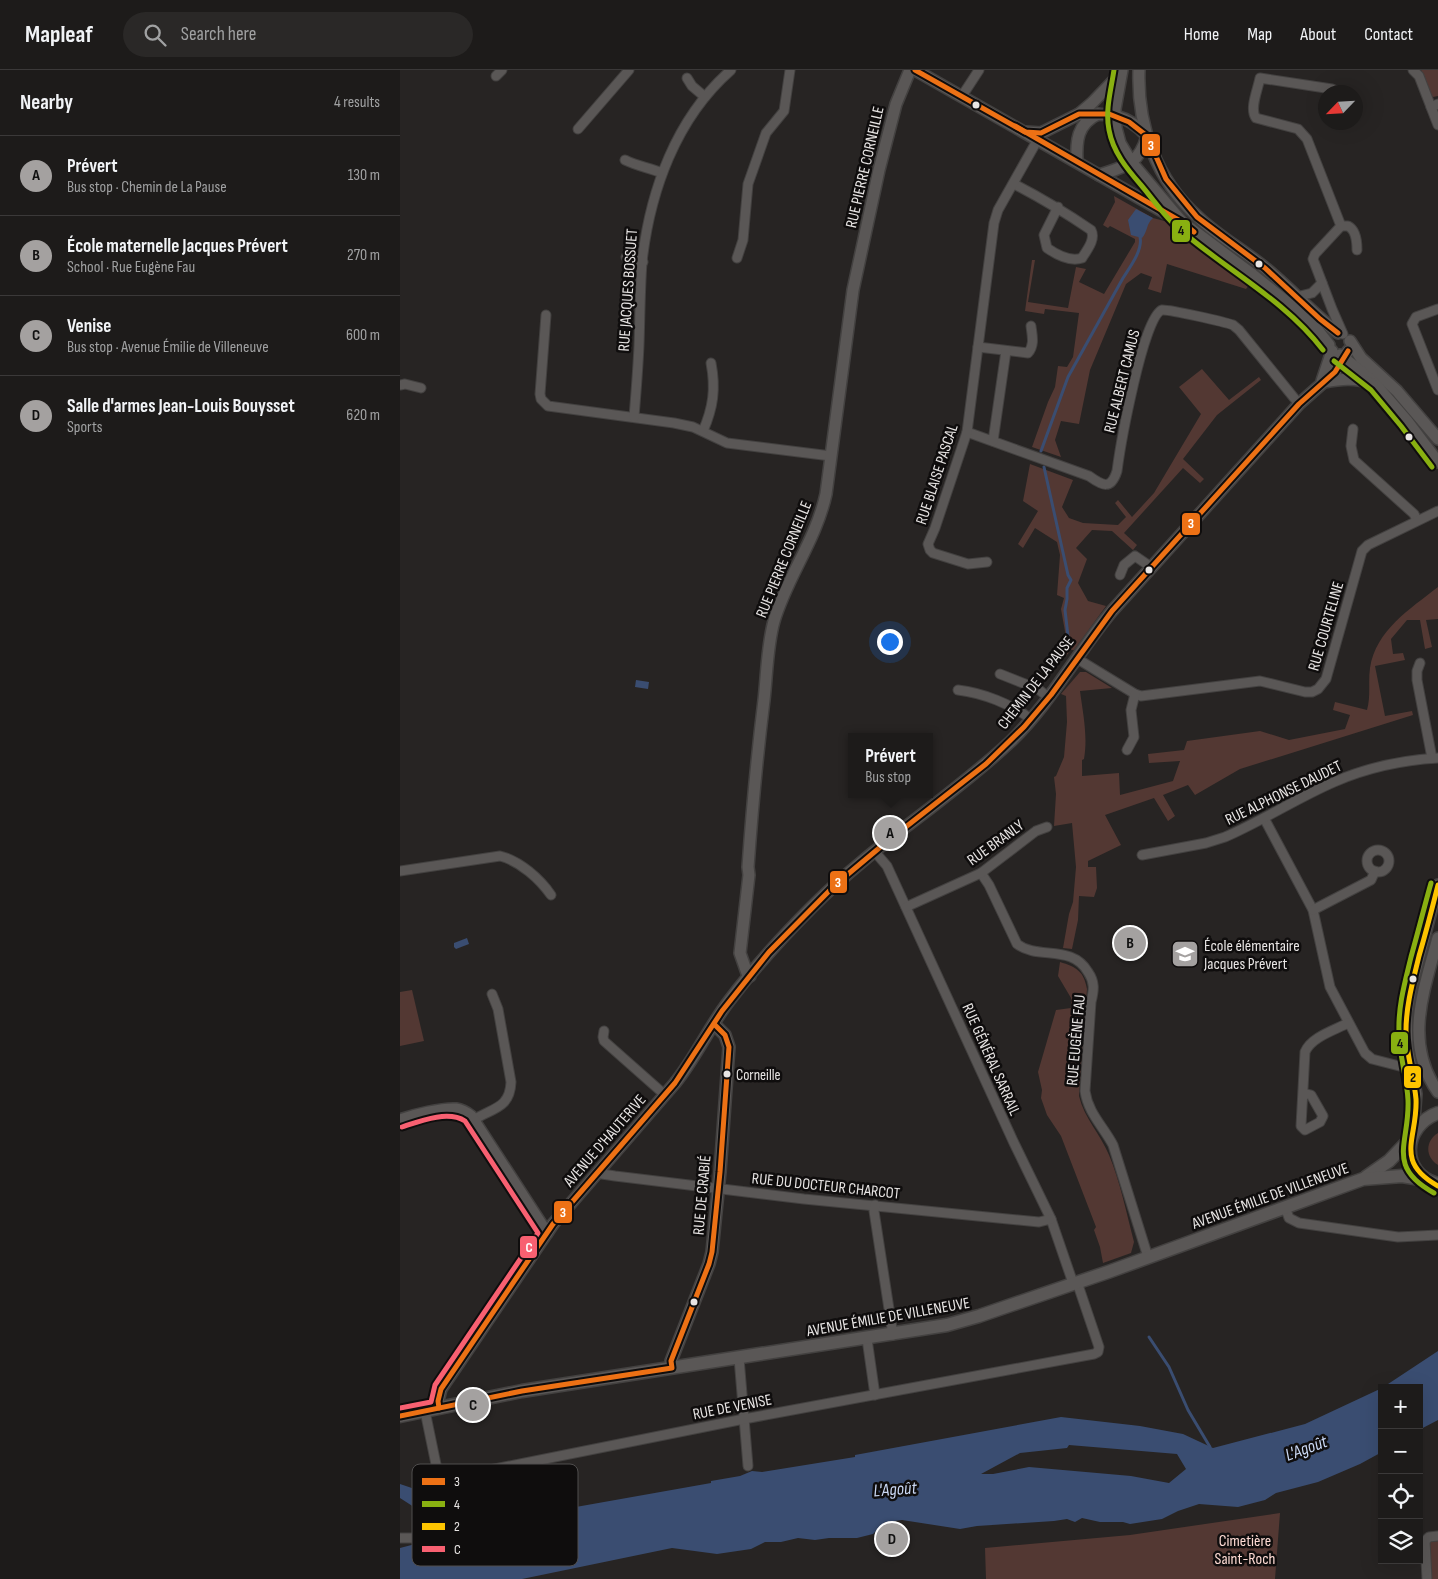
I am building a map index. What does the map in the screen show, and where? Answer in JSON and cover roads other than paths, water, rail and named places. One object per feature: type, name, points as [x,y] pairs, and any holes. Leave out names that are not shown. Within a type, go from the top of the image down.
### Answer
[{"type":"main road","name":"AVENUE ÉMILIE DE VILLENEUVE","points":[[400,1416],[522,1391],[937,1328],[967,1320],[1363,1179],[1389,1161],[1420,1123],[1429,1116],[1438,1113]]},
{"type":"main road","points":[[1412,1135],[1410,1150],[1412,1162],[1418,1172],[1435,1183]]},
{"type":"main road","name":"AVENUE ÉMILIE DE VILLENEUVE","points":[[1363,1179],[1402,1176],[1435,1183]]},
{"type":"street","points":[[578,129],[629,70]]},
{"type":"street","name":"RUE JACQUES BOSSUET","points":[[634,417],[642,262],[651,211],[662,173],[684,129],[704,97],[731,70]]},
{"type":"street","points":[[737,258],[743,240],[748,184],[766,133],[784,112],[790,70]]},
{"type":"street","name":"RUE PIERRE CORNEILLE","points":[[750,976],[747,973],[740,953],[749,874],[753,803],[771,633],[783,596],[820,518],[826,494],[853,290],[864,235],[896,104],[910,70]]},
{"type":"street","points":[[915,70],[1025,132],[1039,136],[1077,162],[1182,222],[1253,275],[1315,326],[1361,358],[1402,396],[1438,439]]},
{"type":"street","points":[[962,96],[979,70]]},
{"type":"street","points":[[1139,70],[1142,122],[1166,179],[1190,210],[1265,268],[1296,297],[1407,421],[1438,462]]},
{"type":"street","points":[[1413,70],[1419,76],[1434,106],[1436,129]]},
{"type":"street","points":[[1077,162],[1077,139],[1088,114],[1121,72]]},
{"type":"street","points":[[1121,72],[1114,115],[1118,135],[1132,162],[1182,222]]},
{"type":"street","points":[[688,78],[692,86],[704,97]]},
{"type":"street","points":[[1318,87],[1260,78],[1252,110],[1256,118],[1295,128],[1305,135],[1341,226]]},
{"type":"street","points":[[1039,136],[1088,114],[1114,115],[1129,122],[1147,136]]},
{"type":"street","name":"RUE BLAISE PASCAL","points":[[987,562],[968,564],[933,552],[928,547],[967,432],[994,223],[998,210],[1039,136]]},
{"type":"street","points":[[1099,175],[1122,168],[1132,162],[1144,148],[1147,136]]},
{"type":"street","points":[[625,160],[640,167],[651,168],[662,173]]},
{"type":"street","points":[[1014,184],[1058,207],[1093,233],[1093,238],[1082,258],[1076,260],[1064,258],[1047,248],[1044,235],[1058,207]]},
{"type":"street","points":[[1341,226],[1350,227],[1353,230],[1357,250]]},
{"type":"street","points":[[1339,343],[1332,309],[1314,262],[1314,257],[1341,226]]},
{"type":"street","points":[[626,257],[642,262]]},
{"type":"street","points":[[1296,297],[1312,293],[1322,283]]},
{"type":"street","points":[[1438,309],[1416,317],[1412,324],[1438,390]]},
{"type":"street","name":"RUE ALBERT CAMUS","points":[[967,432],[1089,476],[1105,484],[1113,482],[1117,471],[1133,384],[1151,323],[1159,312],[1165,310],[1183,312],[1190,316],[1233,326],[1239,330],[1299,404]]},
{"type":"street","points":[[546,316],[540,394],[544,403],[553,408],[674,422],[703,431],[727,443],[831,456]]},
{"type":"street","points":[[978,347],[1028,353],[1031,350],[1033,340],[1031,326]]},
{"type":"street","name":"CHEMIN DE LA PAUSE","points":[[750,976],[812,907],[875,852],[995,754],[1031,719],[1112,610],[1299,404],[1335,372],[1339,343]]},
{"type":"street","points":[[993,440],[1006,351]]},
{"type":"street","points":[[703,431],[712,405],[714,381],[711,363]]},
{"type":"street","points":[[1322,383],[1358,379],[1376,385]]},
{"type":"street","points":[[400,385],[405,384],[421,388]]},
{"type":"street","points":[[1354,428],[1351,446],[1354,460],[1414,514],[1417,520]]},
{"type":"street","name":"RUE COURTELINE","points":[[1135,694],[1146,696],[1260,681],[1305,692],[1318,689],[1326,680],[1362,551],[1368,545],[1438,511]]},
{"type":"street","points":[[1120,575],[1124,565],[1135,556],[1151,567]]},
{"type":"street","points":[[1076,658],[1135,694],[1132,710],[1134,738],[1127,750]]},
{"type":"street","points":[[1420,663],[1417,671],[1417,680],[1435,758]]},
{"type":"street","points":[[1000,674],[1038,690],[1048,697]]},
{"type":"street","points":[[958,690],[977,694],[1011,706],[1031,719]]},
{"type":"street","name":"RUE ALPHONSE DAUDET","points":[[1142,855],[1206,843],[1225,837],[1334,782],[1388,766],[1435,758]]},
{"type":"street","points":[[1264,818],[1313,910],[1330,987],[1348,1023],[1368,1056],[1372,1059],[1412,1069]]},
{"type":"street","name":"RUE BRANLY","points":[[906,907],[981,873],[1036,831],[1046,827]]},
{"type":"street","name":"RUE GÉNÉRAL SARRAIL","points":[[875,852],[887,866],[1051,1219],[1099,1347],[1098,1352]]},
{"type":"street","points":[[400,871],[500,856],[513,860],[521,866],[540,882],[552,896]]},
{"type":"street","points":[[1313,910],[1371,880],[1375,871]]},
{"type":"street","name":"RUE EUGÈNE FAU","points":[[981,873],[989,885],[1017,944],[1025,949],[1072,957],[1082,964],[1090,975],[1094,988],[1091,1002],[1085,1091],[1088,1105],[1100,1127],[1106,1131],[1118,1157],[1148,1257]]},
{"type":"street","points":[[1412,1135],[1416,1100],[1406,1032],[1408,999],[1438,885]]},
{"type":"street","points":[[1438,940],[1424,990],[1419,1028],[1423,1064],[1438,1092]]},
{"type":"street","name":"AVENUE D'HAUTERIVE","points":[[439,1408],[438,1401],[441,1389],[547,1233],[689,1065],[729,1001],[750,976]]},
{"type":"street","points":[[475,1119],[502,1105],[509,1096],[511,1089],[498,1008],[492,994]]},
{"type":"street","points":[[1303,1093],[1305,1052],[1308,1046],[1348,1023]]},
{"type":"street","name":"RUE DE CRABIÉ","points":[[672,1368],[671,1361],[710,1258],[729,1046],[725,1035],[714,1024]]},
{"type":"street","name":"AVENUE D'HAUTERIVE","points":[[604,1032],[604,1041],[665,1095]]},
{"type":"street","points":[[400,1120],[452,1109],[466,1112],[475,1119],[547,1233]]},
{"type":"street","name":"RUE DU DOCTEUR CHARCOT","points":[[599,1170],[602,1174],[717,1189],[1039,1222],[1051,1219]]},
{"type":"street","points":[[875,1205],[874,1211],[893,1335]]},
{"type":"street","points":[[1285,1207],[1288,1218],[1299,1223],[1398,1237],[1438,1235]]},
{"type":"street","points":[[867,1339],[875,1395]]},
{"type":"street","name":"RUE DE VENISE","points":[[520,1464],[744,1419],[1098,1352]]},
{"type":"street","points":[[739,1358],[748,1466]]},
{"type":"street","points":[[425,1411],[436,1464]]},
{"type":"street","points":[[1427,1579],[1425,1541],[1429,1537],[1438,1536]]},
{"type":"water","points":[[1136,209],[1153,218],[1142,238],[1131,235],[1128,220]]},
{"type":"water","points":[[636,680],[649,682],[648,689],[635,687]]},
{"type":"water","points":[[467,938],[469,944],[456,949],[454,947],[454,943]]},
{"type":"water","points":[[1438,1351],[1438,1420],[1423,1428],[1423,1384],[1388,1384]]},
{"type":"water","name":"L'Agoût","points":[[1378,1390],[1378,1454],[1318,1482],[1276,1493],[1265,1500],[1238,1507],[1199,1504],[1162,1519],[1130,1524],[1123,1522],[1100,1522],[1082,1518],[1075,1522],[1067,1519],[960,1529],[902,1520],[885,1522],[873,1534],[857,1538],[815,1540],[798,1538],[781,1542],[765,1542],[751,1549],[717,1554],[672,1548],[522,1579],[400,1579],[400,1548],[412,1545],[412,1566],[578,1566],[578,1507],[711,1483],[711,1481],[740,1476],[752,1471],[762,1472],[855,1457],[855,1455],[1061,1417],[1140,1426],[1183,1434],[1213,1448],[1305,1424]],"holes":[[[1069,1445],[1177,1454],[1186,1469],[1169,1483],[1131,1476],[1029,1467],[993,1474],[981,1474],[1020,1453],[1067,1448]]]},
{"type":"water","points":[[400,1484],[412,1488],[412,1506],[400,1498]]},
{"type":"waterway","points":[[1041,451],[1068,377],[1135,258],[1140,247],[1140,237]]},
{"type":"waterway","points":[[1044,467],[1068,575],[1071,580],[1067,588],[1065,610],[1069,645]]},
{"type":"waterway","points":[[1149,1337],[1169,1367],[1188,1410],[1210,1447]]},
{"type":"place","name":"Prévert","points":[[890,833]]},
{"type":"place","name":"École maternelle Jacques Prévert","points":[[1130,943]]},
{"type":"place","name":"École élémentaire Jacques Prévert","points":[[1185,954]]},
{"type":"place","name":"Corneille","points":[[727,1074]]},
{"type":"place","name":"Venise","points":[[473,1405]]},
{"type":"place","name":"Salle d'armes Jean-Louis Bouysset","points":[[892,1539]]},
{"type":"park label","name":"Cimetière Saint-Roch","points":[[1245,1549]]}]
